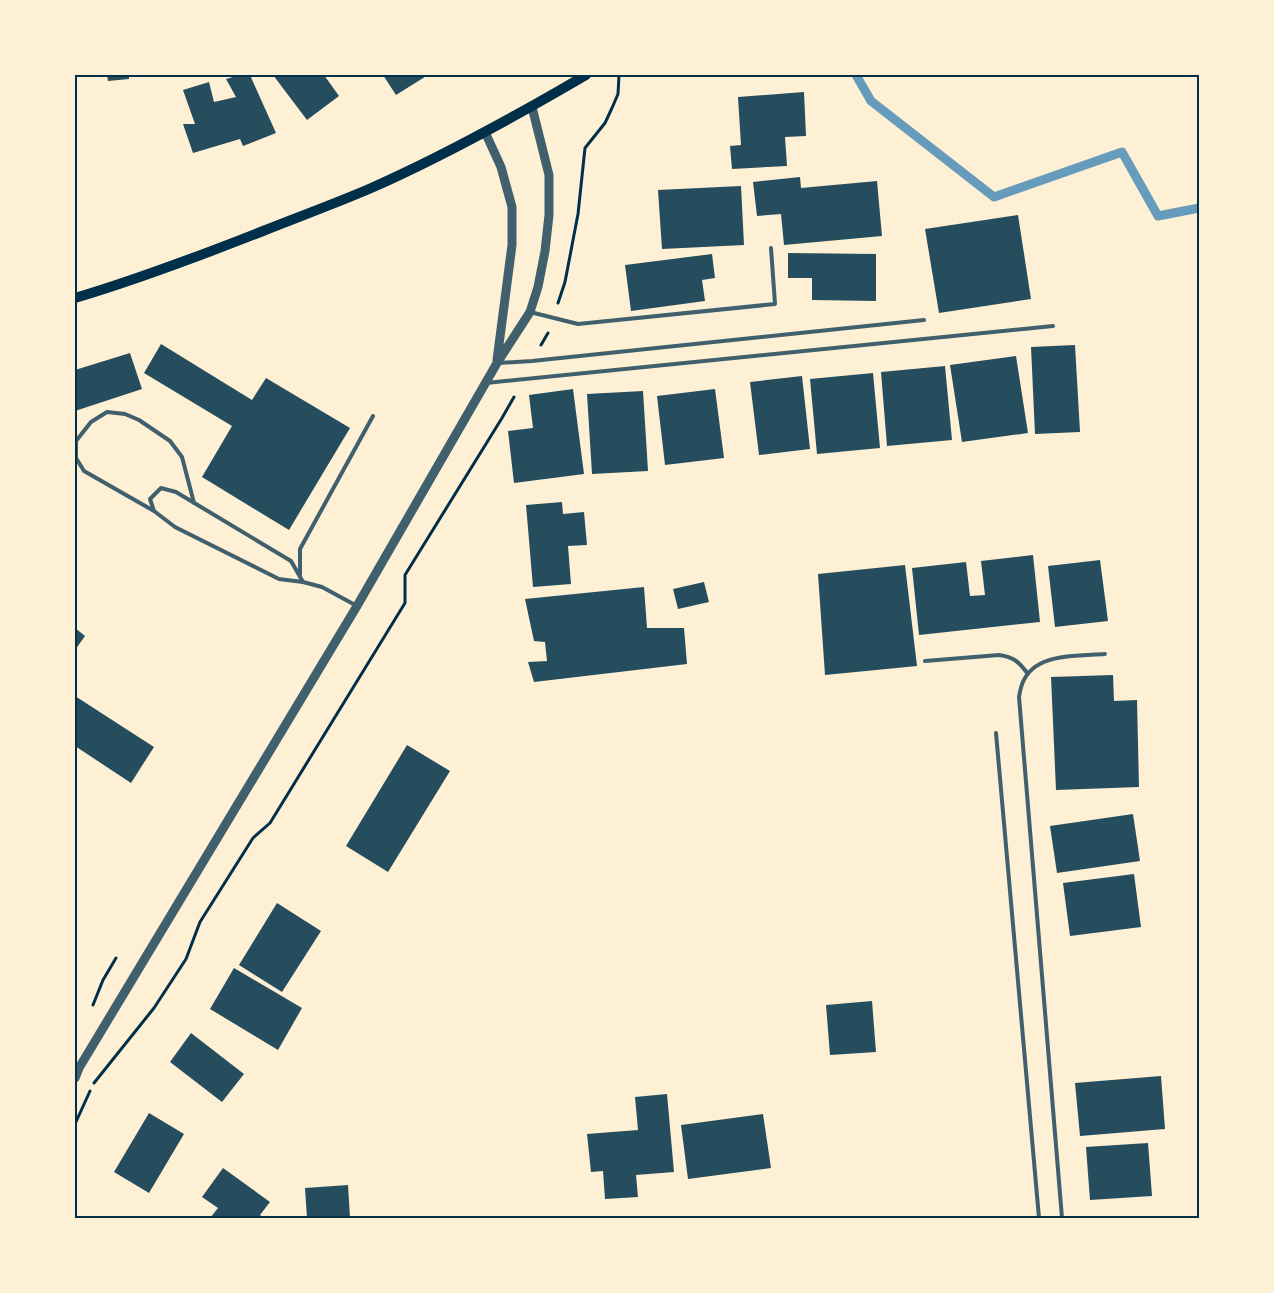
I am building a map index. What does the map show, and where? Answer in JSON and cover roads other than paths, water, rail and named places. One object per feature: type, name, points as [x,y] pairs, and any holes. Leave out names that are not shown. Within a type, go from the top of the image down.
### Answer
[{"type":"main road","points":[[75,298],[220,248],[368,190],[485,132],[586,75]]},
{"type":"street","points":[[75,1078],[77,1070],[357,606],[497,363],[530,312],[544,260],[549,215],[549,175],[532,107]]},
{"type":"street","points":[[485,132],[501,167],[512,206],[512,245],[497,363]]},
{"type":"lane","points":[[530,312],[578,324],[775,304],[771,248]]},
{"type":"lane","points":[[497,363],[532,361],[924,320]]},
{"type":"lane","points":[[486,383],[1053,326]]},
{"type":"lane","points":[[194,503],[182,457],[170,441],[139,420],[125,414],[107,412],[91,422],[76,441],[76,458],[84,471],[154,511],[175,527],[279,579],[322,587],[357,606]]},
{"type":"lane","points":[[300,575],[300,548],[373,416]]},
{"type":"lane","points":[[154,511],[150,498],[161,488],[176,492],[284,556],[291,561],[303,582]]},
{"type":"lane","points":[[1062,1218],[1019,697],[1024,679],[1039,664],[1058,658],[1105,654]]},
{"type":"lane","points":[[925,661],[999,655],[1010,657],[1019,662],[1028,674]]},
{"type":"lane","points":[[996,733],[1039,1218]]},
{"type":"waterway","points":[[856,75],[871,101],[994,197],[1122,152],[1158,216],[1199,208]]}]
